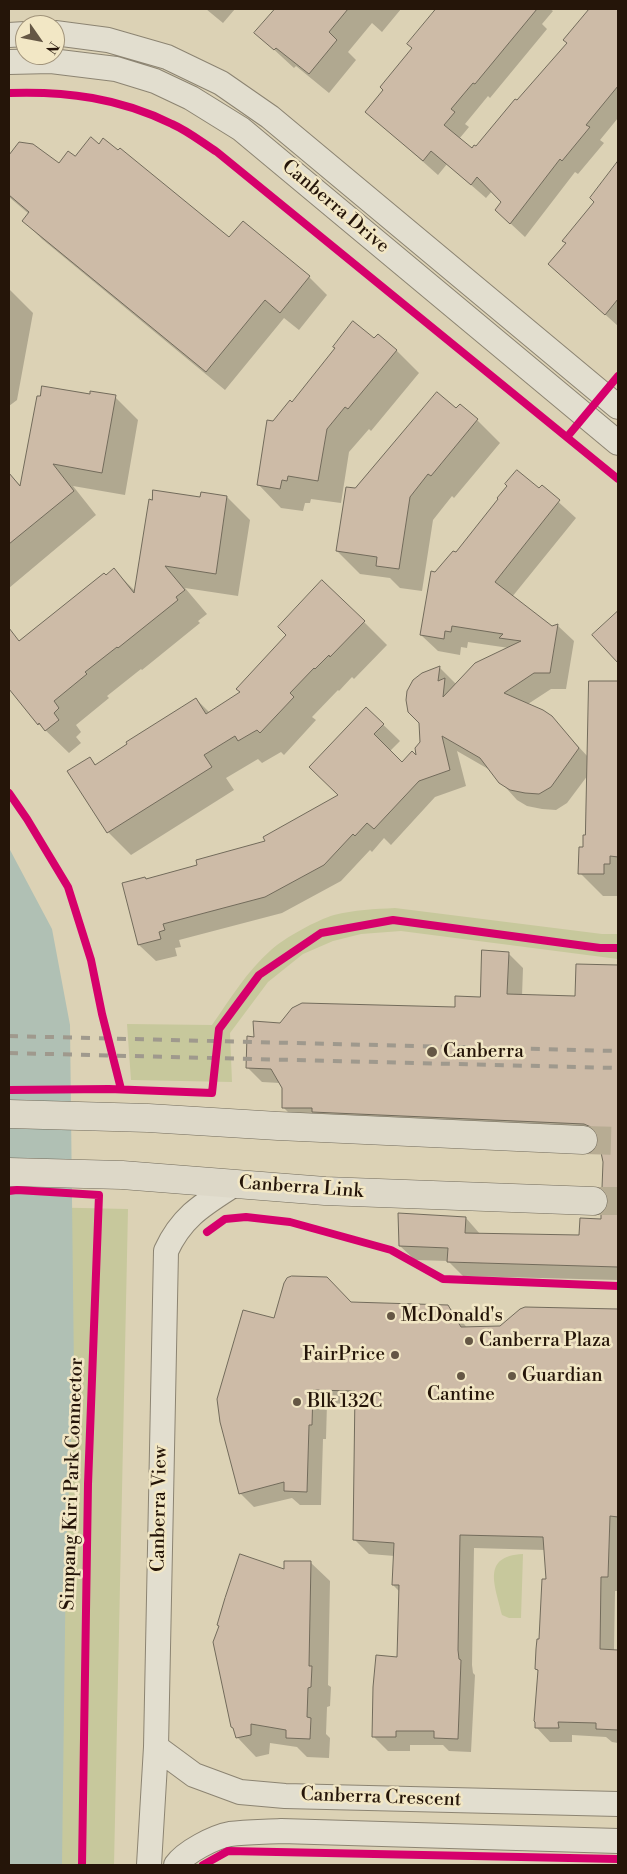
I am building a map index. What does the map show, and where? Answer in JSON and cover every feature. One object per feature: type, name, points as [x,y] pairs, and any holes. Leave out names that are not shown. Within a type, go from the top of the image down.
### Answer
[{"type":"main road","points":[[9,1114],[148,1118],[584,1140]]},
{"type":"main road","name":"Canberra Link","points":[[9,1172],[122,1175],[325,1191],[593,1201]]},
{"type":"street","name":"Canberra Drive","points":[[65,34],[108,40],[167,57],[221,83],[270,117],[618,407]]},
{"type":"street","name":"Canberra Drive","points":[[9,62],[51,61],[116,69],[156,81],[191,98],[241,129],[618,442]]},
{"type":"street","name":"Canberra View","points":[[149,1865],[156,1747],[166,1251],[174,1234],[188,1218],[203,1205],[235,1184]]},
{"type":"street","name":"Canberra Crescent","points":[[156,1747],[194,1775],[240,1792],[285,1796],[618,1804]]},
{"type":"street","points":[[471,1801],[470,1819],[473,1827],[486,1838]]},
{"type":"street","name":"Canberra Crescent","points":[[176,1865],[180,1860],[202,1845],[228,1834],[281,1831],[618,1841]]},
{"type":"green space","points":[[395,908],[602,934],[618,934],[618,959],[401,931],[361,934],[333,941],[303,954],[268,982],[230,1033],[232,1082],[131,1080],[127,1024],[212,1025],[254,967],[284,940],[327,917],[357,911]]},
{"type":"green space","points":[[35,1207],[128,1209],[114,1865],[19,1865]]},
{"type":"green space","points":[[523,1554],[521,1618],[509,1618],[502,1615],[494,1575],[496,1567],[501,1560]]},
{"type":"shaded area","points":[[9,848],[52,929],[70,1025],[74,1374],[66,1553],[62,1865],[9,1865]]},
{"type":"building","points":[[275,9],[348,9],[329,32],[337,40],[309,74],[276,48],[274,50],[254,33]]},
{"type":"building","points":[[436,9],[537,9],[475,84],[473,83],[451,109],[455,112],[444,125],[472,148],[474,145],[476,146],[515,99],[517,100],[567,43],[563,40],[589,9],[618,9],[618,86],[586,125],[590,127],[562,161],[560,159],[510,224],[495,210],[501,202],[477,177],[471,185],[431,151],[423,161],[365,112],[383,90],[380,87],[412,48],[407,44]]},
{"type":"building","points":[[91,137],[99,144],[103,138],[118,150],[120,148],[229,237],[243,221],[310,276],[280,313],[265,300],[206,372],[22,221],[29,212],[9,195],[9,155],[19,142],[33,144],[59,163],[68,151],[75,156]]},
{"type":"building","points":[[618,161],[618,299],[605,315],[548,264],[566,243],[562,241],[594,202],[590,198]]},
{"type":"building","points":[[353,321],[374,338],[378,334],[397,350],[348,409],[345,407],[327,429],[318,481],[288,476],[287,481],[282,480],[280,489],[257,485],[267,420],[273,421],[290,400],[292,402],[335,348],[333,347]]},
{"type":"building","points":[[42,386],[90,394],[90,391],[116,395],[102,473],[53,464],[74,491],[9,544],[9,473],[20,486],[37,396],[40,396]]},
{"type":"building","points":[[437,392],[456,408],[460,404],[478,419],[431,476],[428,474],[410,497],[399,569],[376,566],[377,557],[336,551],[346,487],[355,488]]},
{"type":"building","points":[[517,470],[539,488],[542,485],[560,500],[495,582],[552,626],[558,624],[550,673],[534,673],[504,693],[543,710],[552,716],[579,748],[551,787],[539,794],[510,790],[499,783],[480,758],[442,736],[450,770],[419,781],[374,829],[367,823],[355,836],[353,834],[324,865],[265,897],[163,924],[165,930],[159,932],[161,939],[138,945],[122,883],[145,877],[146,879],[197,865],[196,860],[265,841],[263,837],[338,795],[309,767],[366,707],[384,724],[374,734],[402,762],[412,751],[416,755],[415,748],[420,742],[419,723],[408,712],[406,700],[407,691],[413,680],[422,673],[440,666],[438,681],[445,678],[443,697],[475,663],[521,641],[499,638],[503,634],[452,626],[451,632],[445,631],[444,639],[420,635],[431,571],[435,572],[453,551],[456,552],[498,499],[507,486],[505,484]]},
{"type":"building","points":[[153,490],[200,497],[201,492],[227,496],[216,574],[165,566],[185,590],[176,597],[178,600],[85,672],[87,674],[54,701],[59,708],[54,713],[59,720],[45,731],[9,689],[9,628],[19,641],[104,573],[106,575],[114,568],[134,593],[149,499],[152,500]]},
{"type":"building","points":[[322,580],[365,621],[330,657],[329,655],[314,668],[290,693],[294,697],[260,733],[257,730],[238,741],[235,736],[204,755],[212,767],[107,833],[67,771],[90,757],[95,765],[127,744],[126,742],[196,698],[206,714],[240,692],[236,689],[286,635],[278,627]]},
{"type":"building","points":[[618,611],[618,663],[592,635]]},
{"type":"building","points":[[589,681],[618,681],[618,857],[610,856],[610,864],[604,864],[604,874],[578,874],[579,847],[583,847],[583,835],[585,835]]},
{"type":"building","name":"Canberra","points":[[482,950],[509,952],[507,994],[575,996],[576,964],[618,965],[618,1267],[447,1262],[448,1248],[399,1246],[398,1213],[466,1217],[465,1233],[579,1235],[580,1218],[601,1219],[601,1214],[609,1202],[607,1194],[602,1188],[603,1162],[597,1133],[591,1127],[584,1124],[312,1112],[312,1108],[282,1108],[282,1088],[271,1069],[246,1068],[247,1036],[254,1037],[253,1021],[280,1023],[292,1008],[302,1003],[455,1007],[455,996],[480,997]]},
{"type":"building","points":[[292,1276],[327,1277],[351,1302],[448,1305],[461,1327],[500,1326],[525,1307],[618,1309],[618,1517],[610,1516],[608,1577],[601,1577],[600,1649],[618,1650],[618,1730],[596,1729],[596,1723],[558,1722],[559,1728],[535,1728],[538,1670],[535,1669],[536,1649],[537,1639],[539,1639],[542,1579],[546,1579],[543,1537],[460,1535],[458,1650],[459,1659],[461,1660],[458,1739],[434,1738],[434,1731],[396,1731],[396,1737],[372,1737],[376,1655],[397,1657],[399,1585],[392,1585],[394,1543],[353,1540],[355,1391],[313,1390],[312,1425],[309,1425],[307,1492],[284,1491],[284,1482],[239,1494],[220,1422],[217,1399],[243,1310],[274,1318],[284,1283],[287,1278]]},
{"type":"building","points":[[240,1554],[284,1569],[284,1561],[311,1561],[309,1666],[312,1666],[311,1687],[308,1688],[307,1717],[311,1718],[310,1739],[286,1738],[286,1730],[251,1724],[251,1735],[236,1738],[231,1727],[213,1642]]},
{"type":"tunnel","points":[[583,1140],[618,1141]]},
{"type":"tunnel","points":[[593,1201],[618,1201]]},
{"type":"railway","points":[[9,1036],[618,1051]]},
{"type":"railway","points":[[9,1053],[618,1068]]},
{"type":"cycle path","points":[[9,93],[51,93],[113,102],[152,115],[190,134],[217,152],[618,479]]},
{"type":"cycle path","points":[[567,437],[618,376]]},
{"type":"cycle path","points":[[9,793],[68,887],[91,960],[102,1014],[121,1089]]},
{"type":"cycle path","points":[[9,1090],[109,1089],[212,1093],[219,1029],[259,975],[321,933],[393,920],[600,948],[618,948]]},
{"type":"cycle path","name":"Simpang Kiri Park Connector","points":[[9,1191],[99,1195],[88,1484],[82,1865]]},
{"type":"cycle path","points":[[207,1232],[225,1219],[246,1217],[290,1222],[391,1250],[443,1279],[618,1286]]},
{"type":"cycle path","points":[[203,1865],[228,1851],[618,1859]]},
{"type":"place","name":"Canberra","points":[[432,1052]]},
{"type":"place","name":"McDonald's","points":[[391,1316]]},
{"type":"place","name":"Canberra Plaza","points":[[469,1341]]},
{"type":"place","name":"FairPrice","points":[[395,1355]]},
{"type":"place","name":"Cantine","points":[[461,1376]]},
{"type":"place","name":"Guardian","points":[[512,1376]]},
{"type":"place","name":"Blk 132C","points":[[297,1402]]}]
